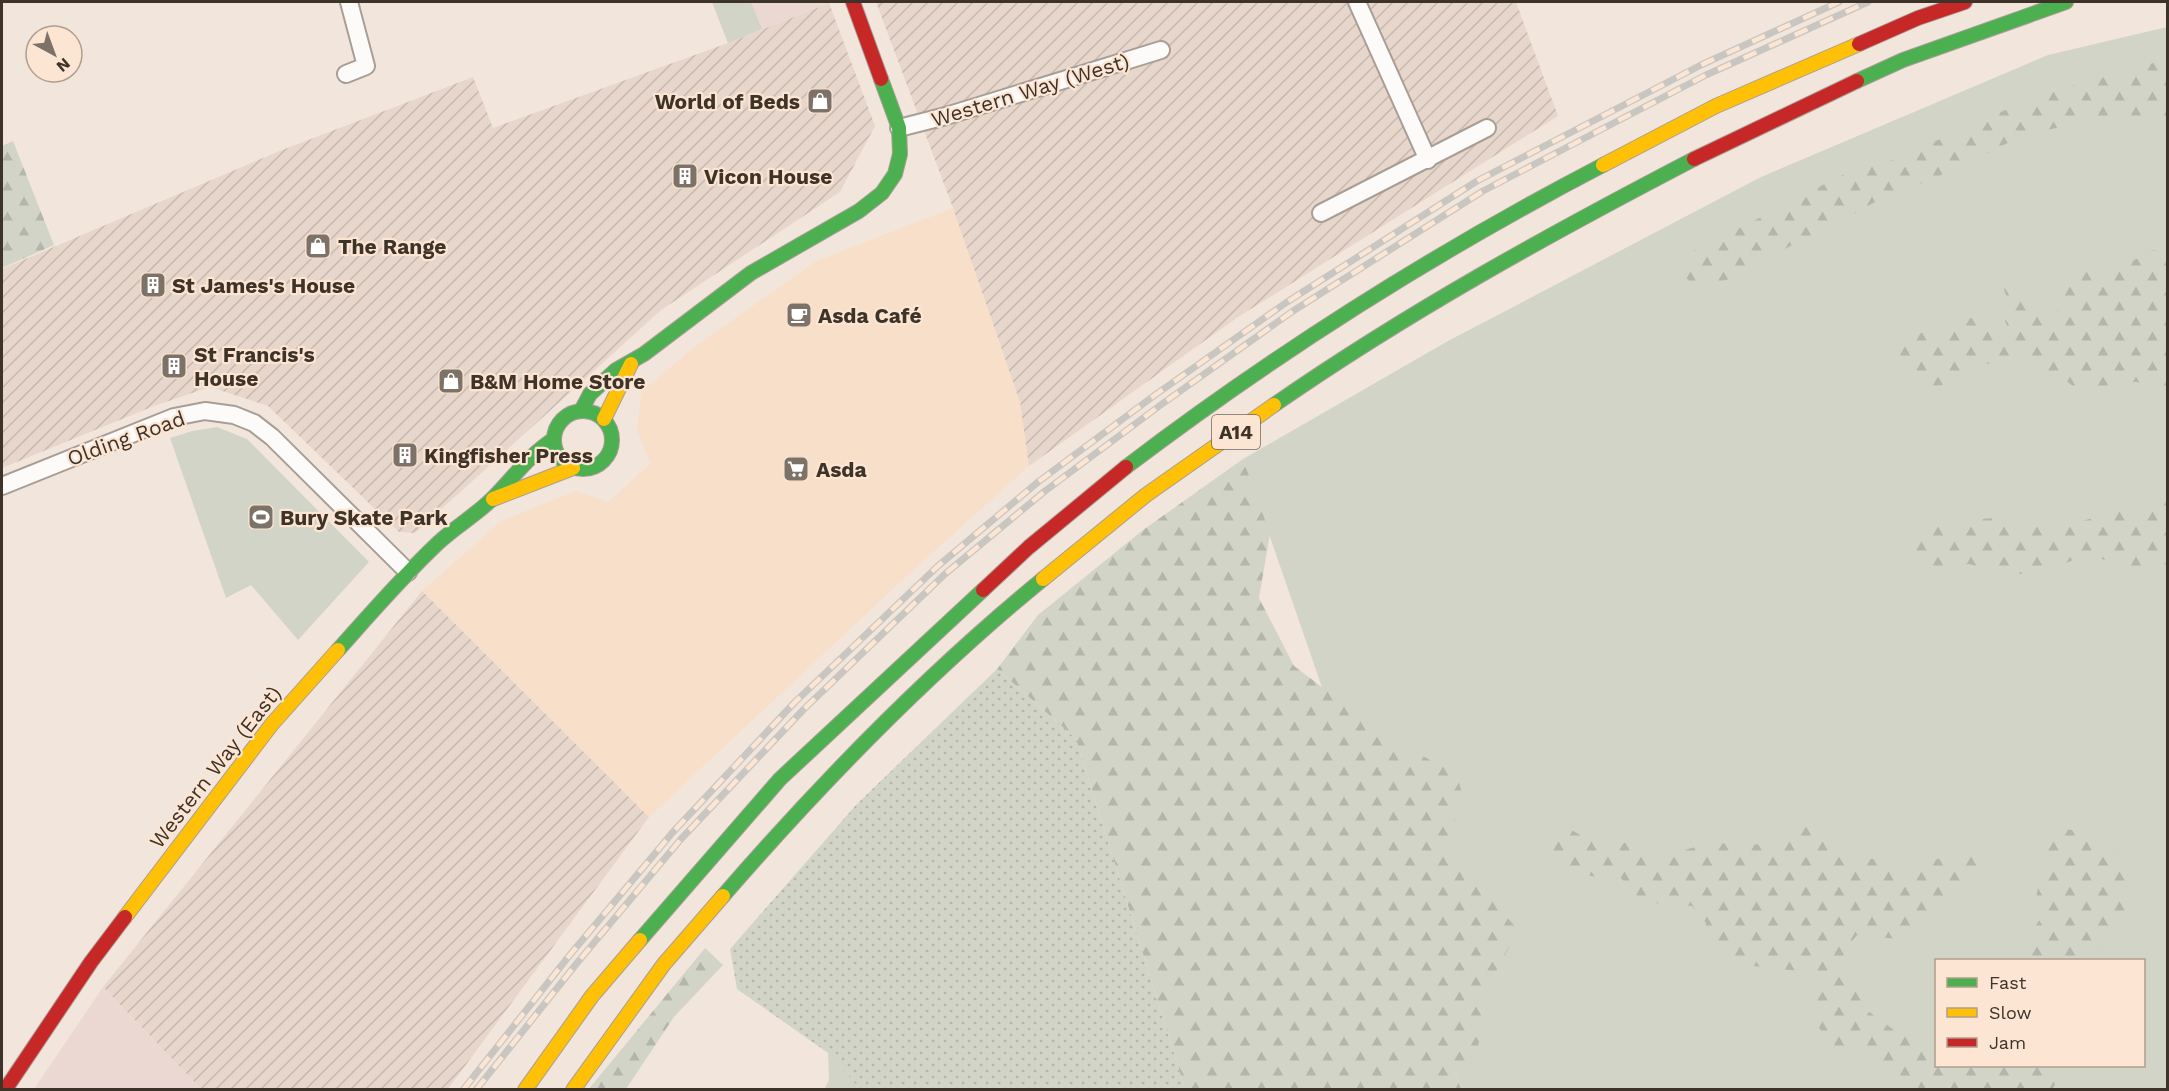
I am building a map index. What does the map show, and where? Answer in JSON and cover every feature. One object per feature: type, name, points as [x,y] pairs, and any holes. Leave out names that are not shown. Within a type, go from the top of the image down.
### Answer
[{"type":"main road","points":[[581,411],[590,394],[616,370],[631,363],[751,273],[859,211],[882,193],[895,174],[900,154],[899,128],[853,2]]},
{"type":"main road","name":"A14","points":[[525,1089],[592,996],[780,779],[1029,547],[1128,466],[1302,343],[1377,294],[1527,205],[1716,106],[1918,18],[1965,2]]},
{"type":"main road","name":"A14","points":[[573,1089],[664,964],[748,867],[861,745],[1003,612],[1146,495],[1363,346],[1562,228],[1732,140],[1903,60],[2066,2]]},
{"type":"main road","points":[[604,419],[631,363]]},
{"type":"main road","points":[[581,411],[589,411],[604,419],[610,427],[612,437],[612,447],[607,457],[590,469],[573,468],[559,457],[554,439],[561,421],[568,415],[581,411]]},
{"type":"main road","name":"Western Way (East)","points":[[5,1089],[91,962],[272,724],[408,572],[441,540],[491,500],[543,446],[554,439]]},
{"type":"main road","name":"Western Way (East)","points":[[491,500],[573,468]]},
{"type":"street","points":[[346,74],[366,66],[349,2]]},
{"type":"street","points":[[1357,2],[1428,160]]},
{"type":"street","name":"Western Way (West)","points":[[899,128],[1161,51]]},
{"type":"street","points":[[1321,213],[1487,128]]},
{"type":"street","name":"Olding Road","points":[[2,486],[174,417],[205,411],[234,415],[254,423],[272,437],[408,572]]},
{"type":"shaded area","points":[[712,2],[828,2],[829,3],[728,43]]},
{"type":"shaded area","points":[[876,2],[1516,2],[1558,116],[1238,317],[1029,466],[1020,402],[953,208]]},
{"type":"shaded area","points":[[829,3],[875,126],[840,192],[661,310],[415,533],[399,532],[268,406],[210,387],[154,406],[2,468],[2,269],[277,152],[473,77],[493,128],[728,43]]},
{"type":"shaded area","points":[[953,208],[1020,402],[1029,466],[909,574],[649,817],[422,591],[501,521],[576,491],[608,502],[650,464],[637,430],[641,392],[693,348],[816,261]]},
{"type":"shaded area","points":[[422,591],[649,817],[448,1089],[201,1089],[103,987]]},
{"type":"shaded area","points":[[103,987],[201,1089],[34,1089]]},
{"type":"green space","points":[[712,2],[751,2],[762,29],[728,43]]},
{"type":"green space","points":[[2167,27],[2167,1089],[1461,1089],[1243,459],[1448,341],[1761,177],[2048,55]]},
{"type":"green space","points":[[2167,59],[2167,116],[2085,122],[2032,133],[1939,176],[1875,202],[1848,217],[1831,230],[1790,246],[1749,272],[1698,287],[1692,285],[1686,277],[1689,257],[1697,248],[1715,241],[1842,175],[1895,159],[2019,104],[2068,87]]},
{"type":"green space","points":[[13,141],[54,245],[2,268],[2,146]]},
{"type":"green space","points":[[2152,250],[2167,252],[2167,387],[2135,382],[2078,390],[2056,373],[2035,376],[2017,355],[1993,366],[1986,363],[1946,385],[1917,387],[1909,378],[1910,371],[1896,359],[1909,337],[1965,319],[1972,318],[1986,329],[2005,332],[2008,328],[2005,321],[2011,311],[2004,289],[2010,282],[2021,282],[2037,311],[2053,314],[2059,309],[2055,287],[2071,280],[2086,265],[2106,271],[2116,266],[2120,268]]},
{"type":"green space","name":"Bury Skate Park","points":[[217,427],[247,439],[369,562],[298,640],[251,585],[226,598],[170,438],[192,431]]},
{"type":"green space","points":[[1243,459],[1270,534],[1259,598],[1294,666],[1382,732],[1435,763],[1452,766],[1462,793],[1451,836],[1455,857],[1518,930],[1489,985],[1476,1058],[1455,1072],[1461,1089],[1185,1089],[1076,739],[997,669],[1038,615],[1143,530]]},
{"type":"green space","points":[[2167,501],[2167,564],[2138,571],[2096,557],[2073,560],[2040,574],[2004,574],[1969,564],[1925,572],[1916,562],[1911,549],[1923,532],[1948,522],[1993,518],[2044,526],[2061,520],[2069,525],[2113,512],[2137,511]]},
{"type":"green space","points":[[997,669],[1076,739],[1185,1089],[860,1089],[828,1053],[737,989],[730,949],[856,805]]},
{"type":"green space","points":[[1807,824],[1833,839],[1854,861],[1879,858],[1892,867],[1908,869],[1967,849],[1981,860],[1964,898],[1933,909],[1909,940],[1857,935],[1844,951],[1845,969],[1866,992],[1868,1011],[1894,1030],[1935,1051],[1935,1067],[2062,1067],[2053,1089],[1901,1089],[1862,1044],[1836,1047],[1819,1028],[1811,1007],[1819,973],[1734,964],[1704,937],[1706,923],[1692,906],[1643,902],[1618,875],[1604,879],[1571,871],[1548,845],[1568,828],[1609,851],[1632,839],[1648,855],[1664,856],[1709,843],[1783,845]]},
{"type":"green space","points":[[2049,826],[2095,834],[2115,850],[2133,871],[2130,896],[2119,932],[2090,959],[2016,959],[2040,919],[2036,899]]},
{"type":"green space","points":[[705,948],[723,965],[674,1017],[626,1089],[588,1090]]},
{"type":"green space","points":[[828,1053],[860,1089],[824,1090],[829,1080]]},
{"type":"railway","points":[[463,1090],[569,956],[673,832],[795,702],[938,566],[1038,482],[1155,395],[1287,302],[1477,181],[1701,65],[1839,2]]},
{"type":"railway","points":[[476,1090],[577,963],[681,839],[803,710],[945,574],[1045,491],[1293,311],[1483,191],[1706,75],[1868,2]]},
{"type":"traffic: fast","points":[[1857,81],[1903,60],[2066,2]]},
{"type":"traffic: fast","points":[[581,411],[590,394],[616,370],[644,354],[751,273],[859,211],[882,193],[895,174],[900,154],[899,128],[881,79]]},
{"type":"traffic: fast","points":[[1274,405],[1376,338],[1480,275],[1694,159]]},
{"type":"traffic: fast","points":[[1126,467],[1240,384],[1358,306],[1479,233],[1603,165]]},
{"type":"traffic: fast","points":[[583,411],[594,413],[604,419],[610,429],[612,440],[610,451],[604,461],[594,467],[583,469],[572,467],[562,461],[556,451],[554,440],[556,429],[562,419],[572,413],[583,411]]},
{"type":"traffic: fast","points":[[338,650],[425,556],[486,505],[529,460],[554,439]]},
{"type":"traffic: fast","points":[[723,896],[798,812],[876,731],[958,653],[1043,579]]},
{"type":"traffic: fast","points":[[640,940],[780,779],[983,590]]},
{"type":"traffic: slow","points":[[1603,165],[1716,106],[1859,44]]},
{"type":"traffic: slow","points":[[604,419],[631,364]]},
{"type":"traffic: slow","points":[[1043,579],[1146,495],[1274,405]]},
{"type":"traffic: slow","points":[[493,499],[573,468]]},
{"type":"traffic: slow","points":[[125,917],[272,724],[338,650]]},
{"type":"traffic: slow","points":[[573,1090],[664,964],[723,896]]},
{"type":"traffic: slow","points":[[525,1090],[592,996],[640,940]]},
{"type":"traffic: jam","points":[[853,2],[881,79]]},
{"type":"traffic: jam","points":[[1859,44],[1918,18],[1965,2]]},
{"type":"traffic: jam","points":[[1694,159],[1857,81]]},
{"type":"traffic: jam","points":[[983,590],[1029,547],[1126,467]]},
{"type":"traffic: jam","points":[[5,1090],[91,962],[125,917]]},
{"type":"place","name":"World of Beds","points":[[820,101]]},
{"type":"place","name":"Vicon House","points":[[685,176]]},
{"type":"place","name":"The Range","points":[[318,246]]},
{"type":"place","name":"St James's House","points":[[153,285]]},
{"type":"place","name":"Asda Café","points":[[799,315]]},
{"type":"place","name":"St Francis's House","points":[[174,366]]},
{"type":"place","name":"B&M Home Store","points":[[451,381]]},
{"type":"place","name":"Kingfisher Press","points":[[405,455]]},
{"type":"place","name":"Asda","points":[[796,469]]},
{"type":"place","name":"Bury Skate Park","points":[[261,517]]}]
